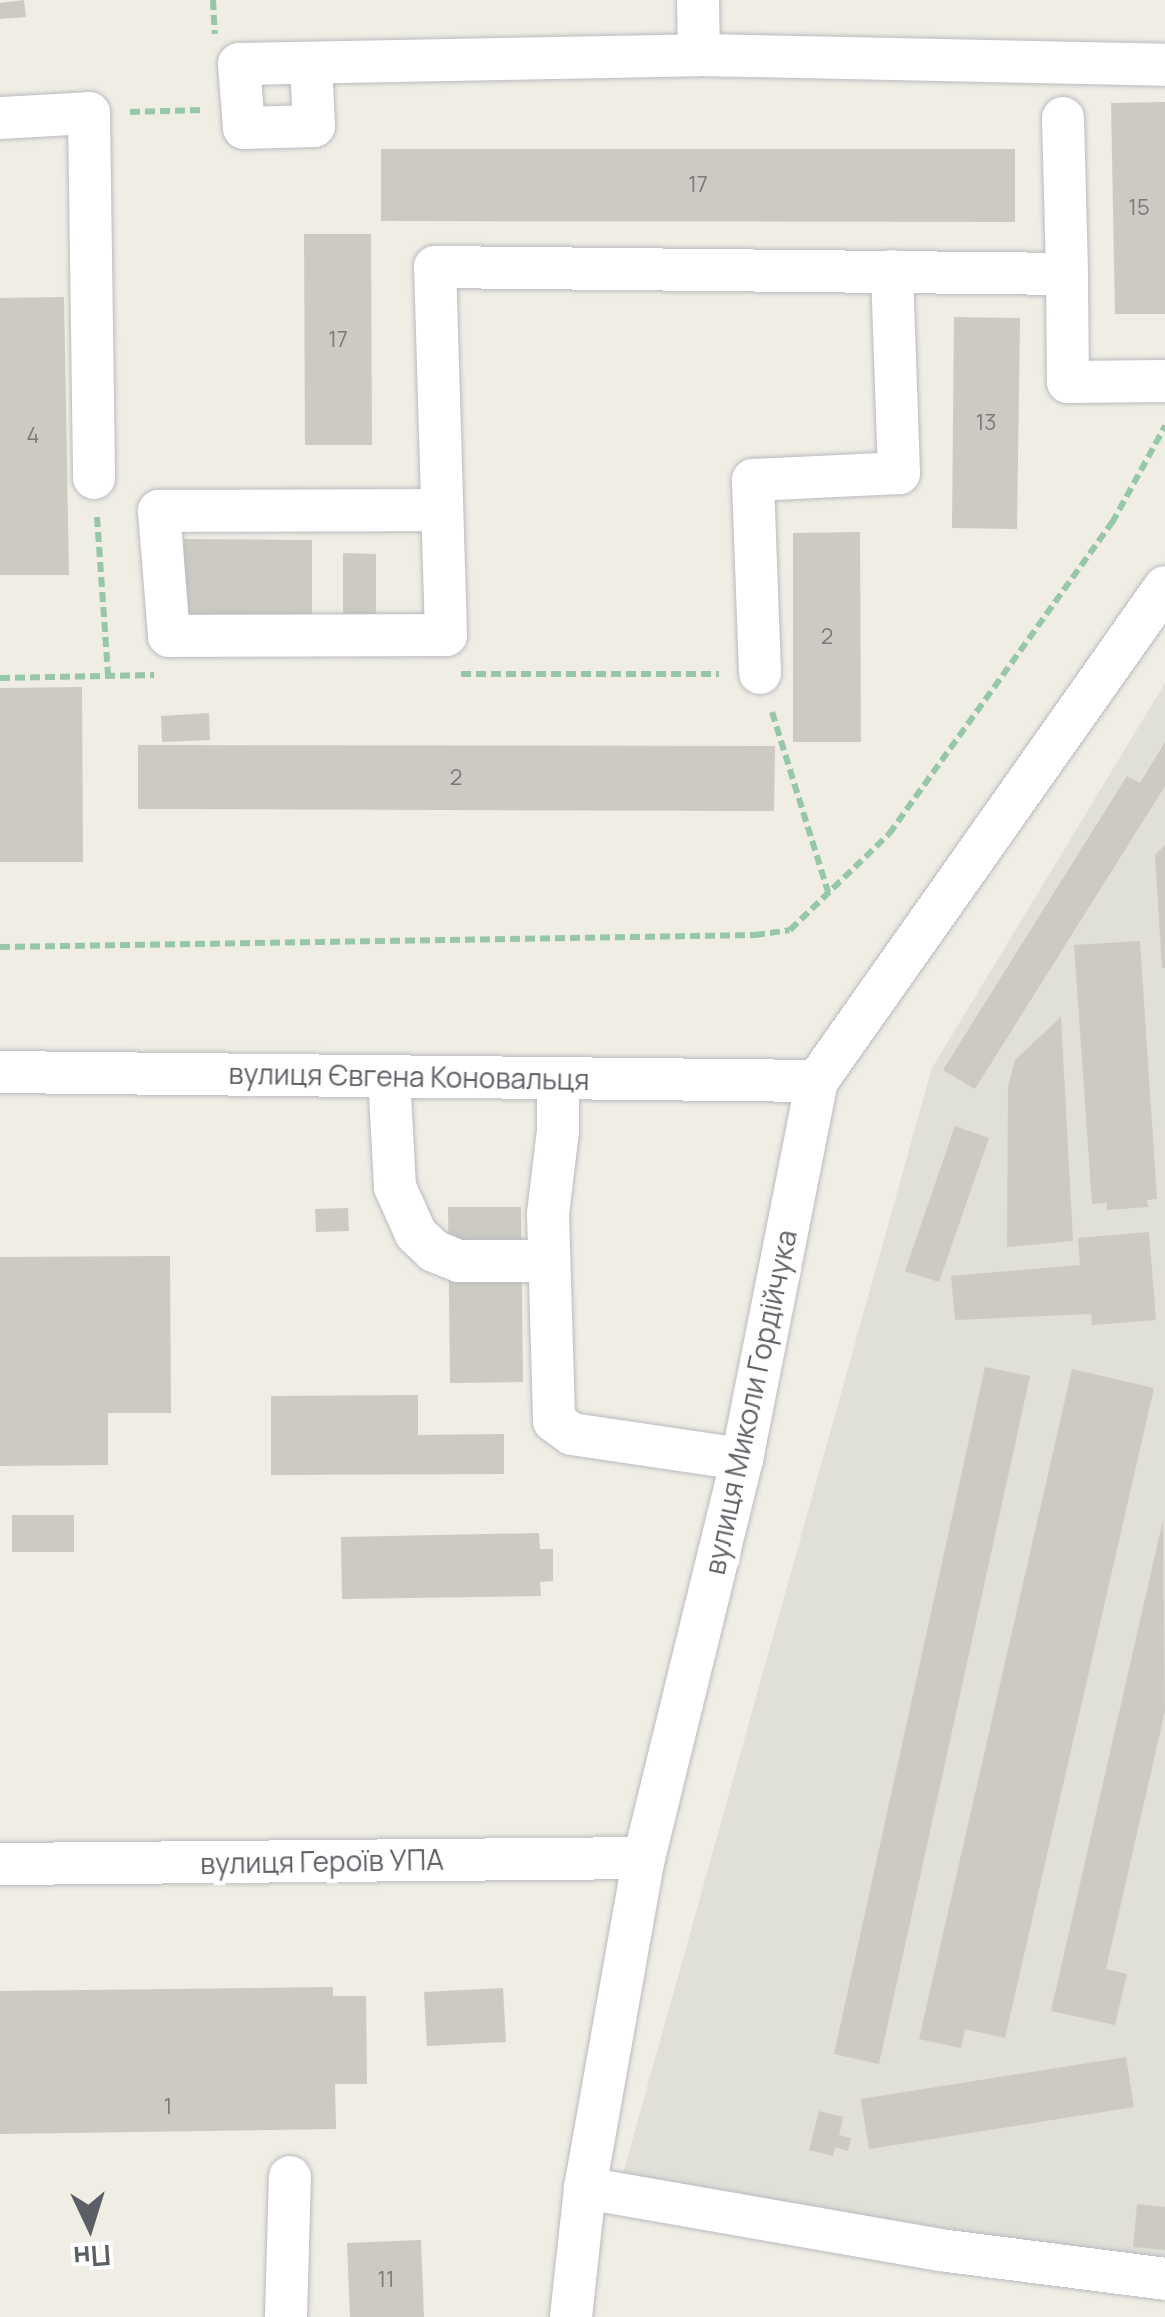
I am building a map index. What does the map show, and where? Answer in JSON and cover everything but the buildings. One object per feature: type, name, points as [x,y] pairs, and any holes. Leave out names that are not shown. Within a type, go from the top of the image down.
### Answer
[{"type":"street","points":[[698,0],[699,55]]},
{"type":"street","points":[[311,64],[314,126],[244,128],[239,64],[699,55],[1165,65]]},
{"type":"street","points":[[0,118],[89,112],[94,478]]},
{"type":"street","points":[[1063,118],[1068,382],[1165,381]]},
{"type":"street","points":[[442,510],[159,511],[170,636],[446,636],[436,267],[1067,274]]},
{"type":"street","points":[[760,673],[753,480],[900,473],[892,272]]},
{"type":"street","name":"вулиця Миколи Гордійчука","points":[[572,2317],[585,2188],[644,1858],[742,1458],[817,1081],[1165,587]]},
{"type":"street","name":"вулиця Євгена Коновальця","points":[[0,1072],[817,1081]]},
{"type":"street","points":[[390,1076],[395,1187],[416,1234],[434,1251],[460,1260],[549,1261]]},
{"type":"street","points":[[558,1078],[549,1261],[551,1410],[561,1429],[742,1458]]},
{"type":"street","name":"вулиця Героїв УПА","points":[[0,1864],[644,1858]]},
{"type":"street","points":[[286,2317],[290,2178]]},
{"type":"street","points":[[585,2188],[788,2226],[1165,2278]]},
{"type":"path","points":[[89,112],[242,109]]},
{"type":"path","points":[[0,947],[755,935],[790,930],[889,834],[1112,523],[1165,426]]},
{"type":"path","points":[[94,478],[108,676]]},
{"type":"path","points":[[474,674],[760,673],[828,892]]},
{"type":"path","points":[[0,678],[168,675]]},
{"type":"shaded area","points":[[1165,683],[1165,2261],[942,2233],[622,2177],[932,1068]]}]
